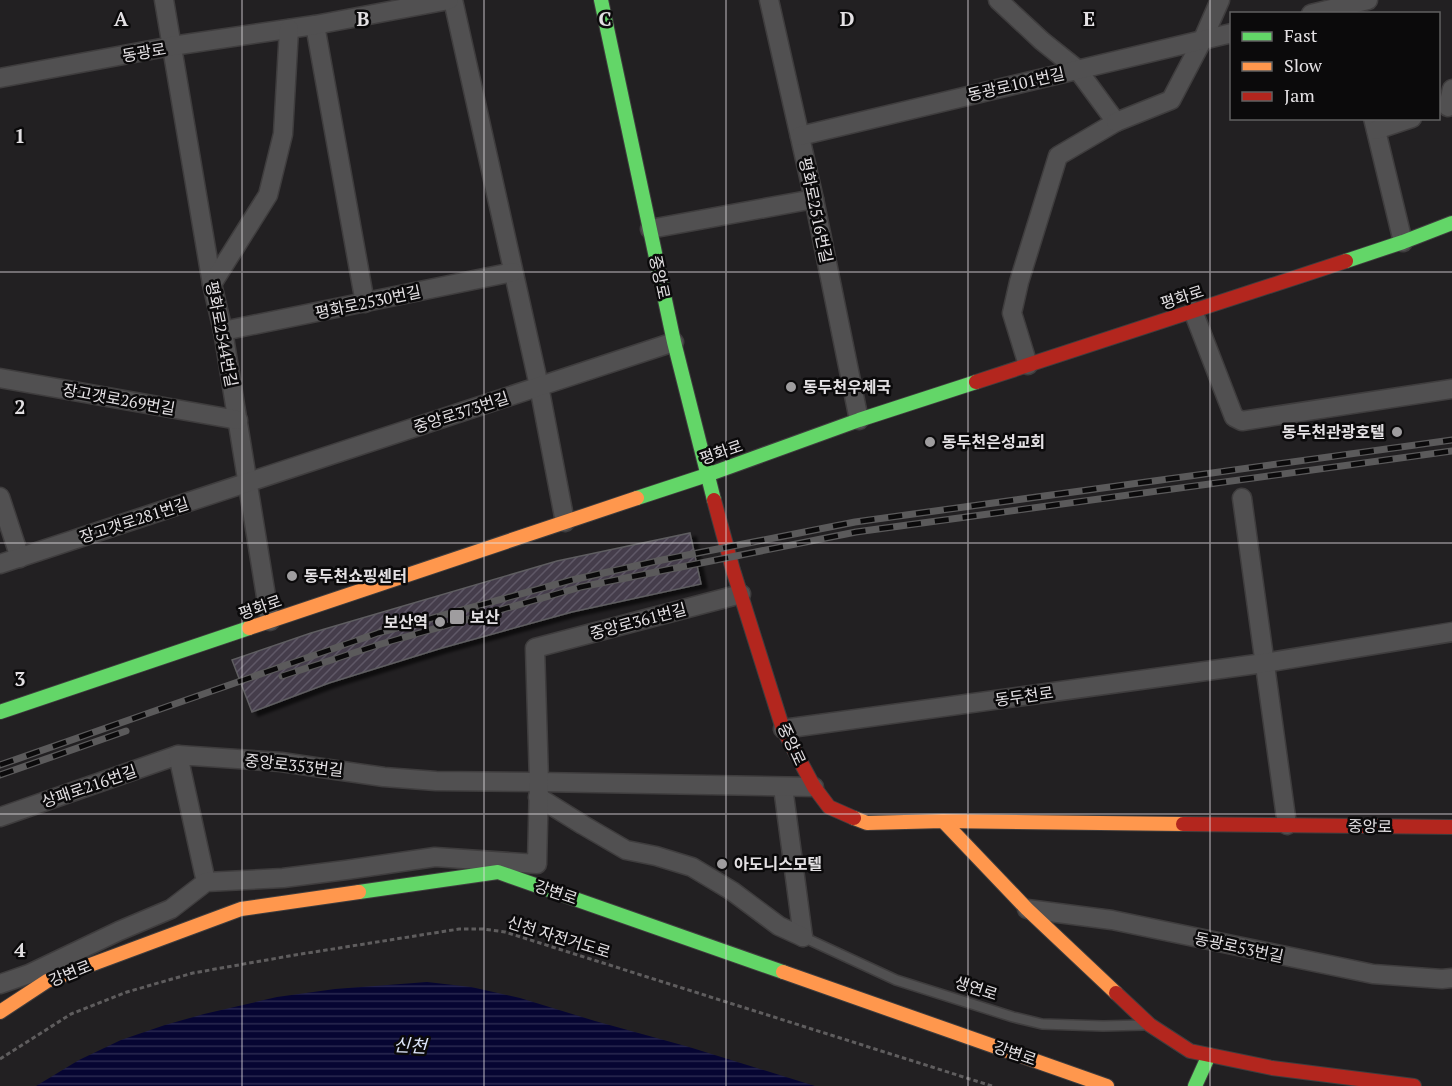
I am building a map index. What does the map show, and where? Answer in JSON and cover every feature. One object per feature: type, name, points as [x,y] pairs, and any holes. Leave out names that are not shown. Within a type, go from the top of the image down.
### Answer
[{"type":"main road","name":"중앙로","points":[[601,0],[674,342],[707,475],[783,729],[814,788],[829,807],[867,824],[943,821],[1452,827]]},
{"type":"main road","name":"평화로","points":[[0,712],[707,475],[859,420],[1451,227]]},
{"type":"main road","points":[[943,821],[1027,909],[1150,1025],[1190,1051],[1272,1068],[1414,1086]]},
{"type":"main road","name":"강변로","points":[[0,1012],[47,981],[241,909],[498,872],[1107,1086]]},
{"type":"main road","points":[[1196,1086],[1209,1055]]},
{"type":"street","name":"평화로2544번길","points":[[164,0],[212,284],[223,331],[270,621]]},
{"type":"street","name":"동광로","points":[[0,78],[172,46],[315,25],[388,5],[451,0]]},
{"type":"street","points":[[451,0],[539,386],[565,522]]},
{"type":"street","name":"평화로2516번길","points":[[769,0],[814,199],[859,420]]},
{"type":"street","points":[[998,0],[1042,41],[1077,69],[1116,122]]},
{"type":"street","points":[[1028,365],[1012,313],[1019,282],[1058,156],[1116,122],[1171,100],[1203,39],[1220,0]]},
{"type":"street","points":[[1320,12],[1368,0]]},
{"type":"street","points":[[315,25],[365,303]]},
{"type":"street","points":[[212,284],[268,195],[283,134],[290,29]]},
{"type":"street","name":"동광로101번길","points":[[800,136],[1230,33]]},
{"type":"street","points":[[1399,120],[1374,124],[1403,242]]},
{"type":"street","points":[[650,229],[814,199]]},
{"type":"street","name":"평화로2530번길","points":[[223,331],[513,272]]},
{"type":"street","points":[[1193,311],[1234,417],[1242,422],[1452,389]]},
{"type":"street","name":"중앙로373번길","points":[[248,483],[674,342]]},
{"type":"street","name":"장고갯로269번길","points":[[0,378],[238,420]]},
{"type":"street","name":"장고갯로281번길","points":[[0,564],[248,483]]},
{"type":"street","points":[[0,497],[20,558]]},
{"type":"street","points":[[1242,498],[1287,825]]},
{"type":"street","name":"중앙로361번길","points":[[538,789],[535,648],[741,594]]},
{"type":"street","name":"동두천로","points":[[783,729],[1264,663],[1452,632]]},
{"type":"street","points":[[178,755],[206,882]]},
{"type":"street","name":"중앙로353번길","points":[[178,755],[281,762],[384,777],[538,789],[814,788]]},
{"type":"street","name":"상패로216번길","points":[[0,817],[178,755]]},
{"type":"street","name":"중앙로","points":[[783,787],[803,937]]},
{"type":"street","points":[[0,984],[29,974],[119,930],[171,909],[206,882],[283,878],[435,857],[537,864],[538,789]]},
{"type":"street","points":[[538,789],[583,825],[626,850],[692,867],[732,891],[780,926],[803,937]]},
{"type":"street","name":"동광로53번길","points":[[1027,909],[1112,920],[1373,974],[1452,978]]},
{"type":"lane","name":"생연로","points":[[803,937],[897,980],[1014,1017],[1042,1024],[1150,1025]]},
{"type":"path","name":"신천 자전거도로","points":[[0,1059],[71,1014],[127,992],[193,973],[404,937],[459,929],[483,929],[505,932],[992,1086]]},
{"type":"water","name":"신천","points":[[427,982],[471,987],[520,998],[815,1086],[36,1086],[79,1060],[121,1040],[204,1014],[277,997],[335,989]]},
{"type":"building","name":"보산역","points":[[690,533],[701,584],[572,612],[442,648],[329,683],[252,712],[232,660],[311,633],[557,561]]},
{"type":"railway","points":[[0,765],[378,633],[572,580],[855,522],[1452,440]]},
{"type":"railway","points":[[282,676],[381,644],[581,587],[856,532],[1452,451]]},
{"type":"railway","points":[[0,775],[126,731]]},
{"type":"traffic: fast","points":[[601,0],[674,342],[714,500]]},
{"type":"traffic: fast","points":[[1346,261],[1452,223]]},
{"type":"traffic: fast","points":[[637,498],[859,420],[976,382]]},
{"type":"traffic: fast","points":[[0,712],[249,628]]},
{"type":"traffic: fast","points":[[359,892],[498,872],[783,972]]},
{"type":"traffic: fast","points":[[1195,1086],[1209,1055]]},
{"type":"traffic: slow","points":[[249,628],[637,498]]},
{"type":"traffic: slow","points":[[854,818],[867,823],[943,821],[1183,824]]},
{"type":"traffic: slow","points":[[943,821],[1027,909],[1116,993]]},
{"type":"traffic: slow","points":[[0,1012],[47,981],[241,909],[359,892]]},
{"type":"traffic: slow","points":[[783,972],[1107,1086]]},
{"type":"traffic: jam","points":[[976,382],[1346,261]]},
{"type":"traffic: jam","points":[[714,500],[733,570],[783,729],[814,787],[829,807],[854,818]]},
{"type":"traffic: jam","points":[[1183,824],[1452,827]]},
{"type":"traffic: jam","points":[[1116,993],[1150,1025],[1190,1051],[1272,1068],[1414,1086]]},
{"type":"place","name":"동두천우체국","points":[[791,387]]},
{"type":"place","name":"동두천관광호텔","points":[[1397,432]]},
{"type":"place","name":"동두천은성교회","points":[[930,442]]},
{"type":"place","name":"동두천쇼핑센터","points":[[292,576]]},
{"type":"place","name":"보산","points":[[457,617]]},
{"type":"place","name":"보산역","points":[[440,622]]},
{"type":"place","name":"아도니스모텔","points":[[722,864]]}]
